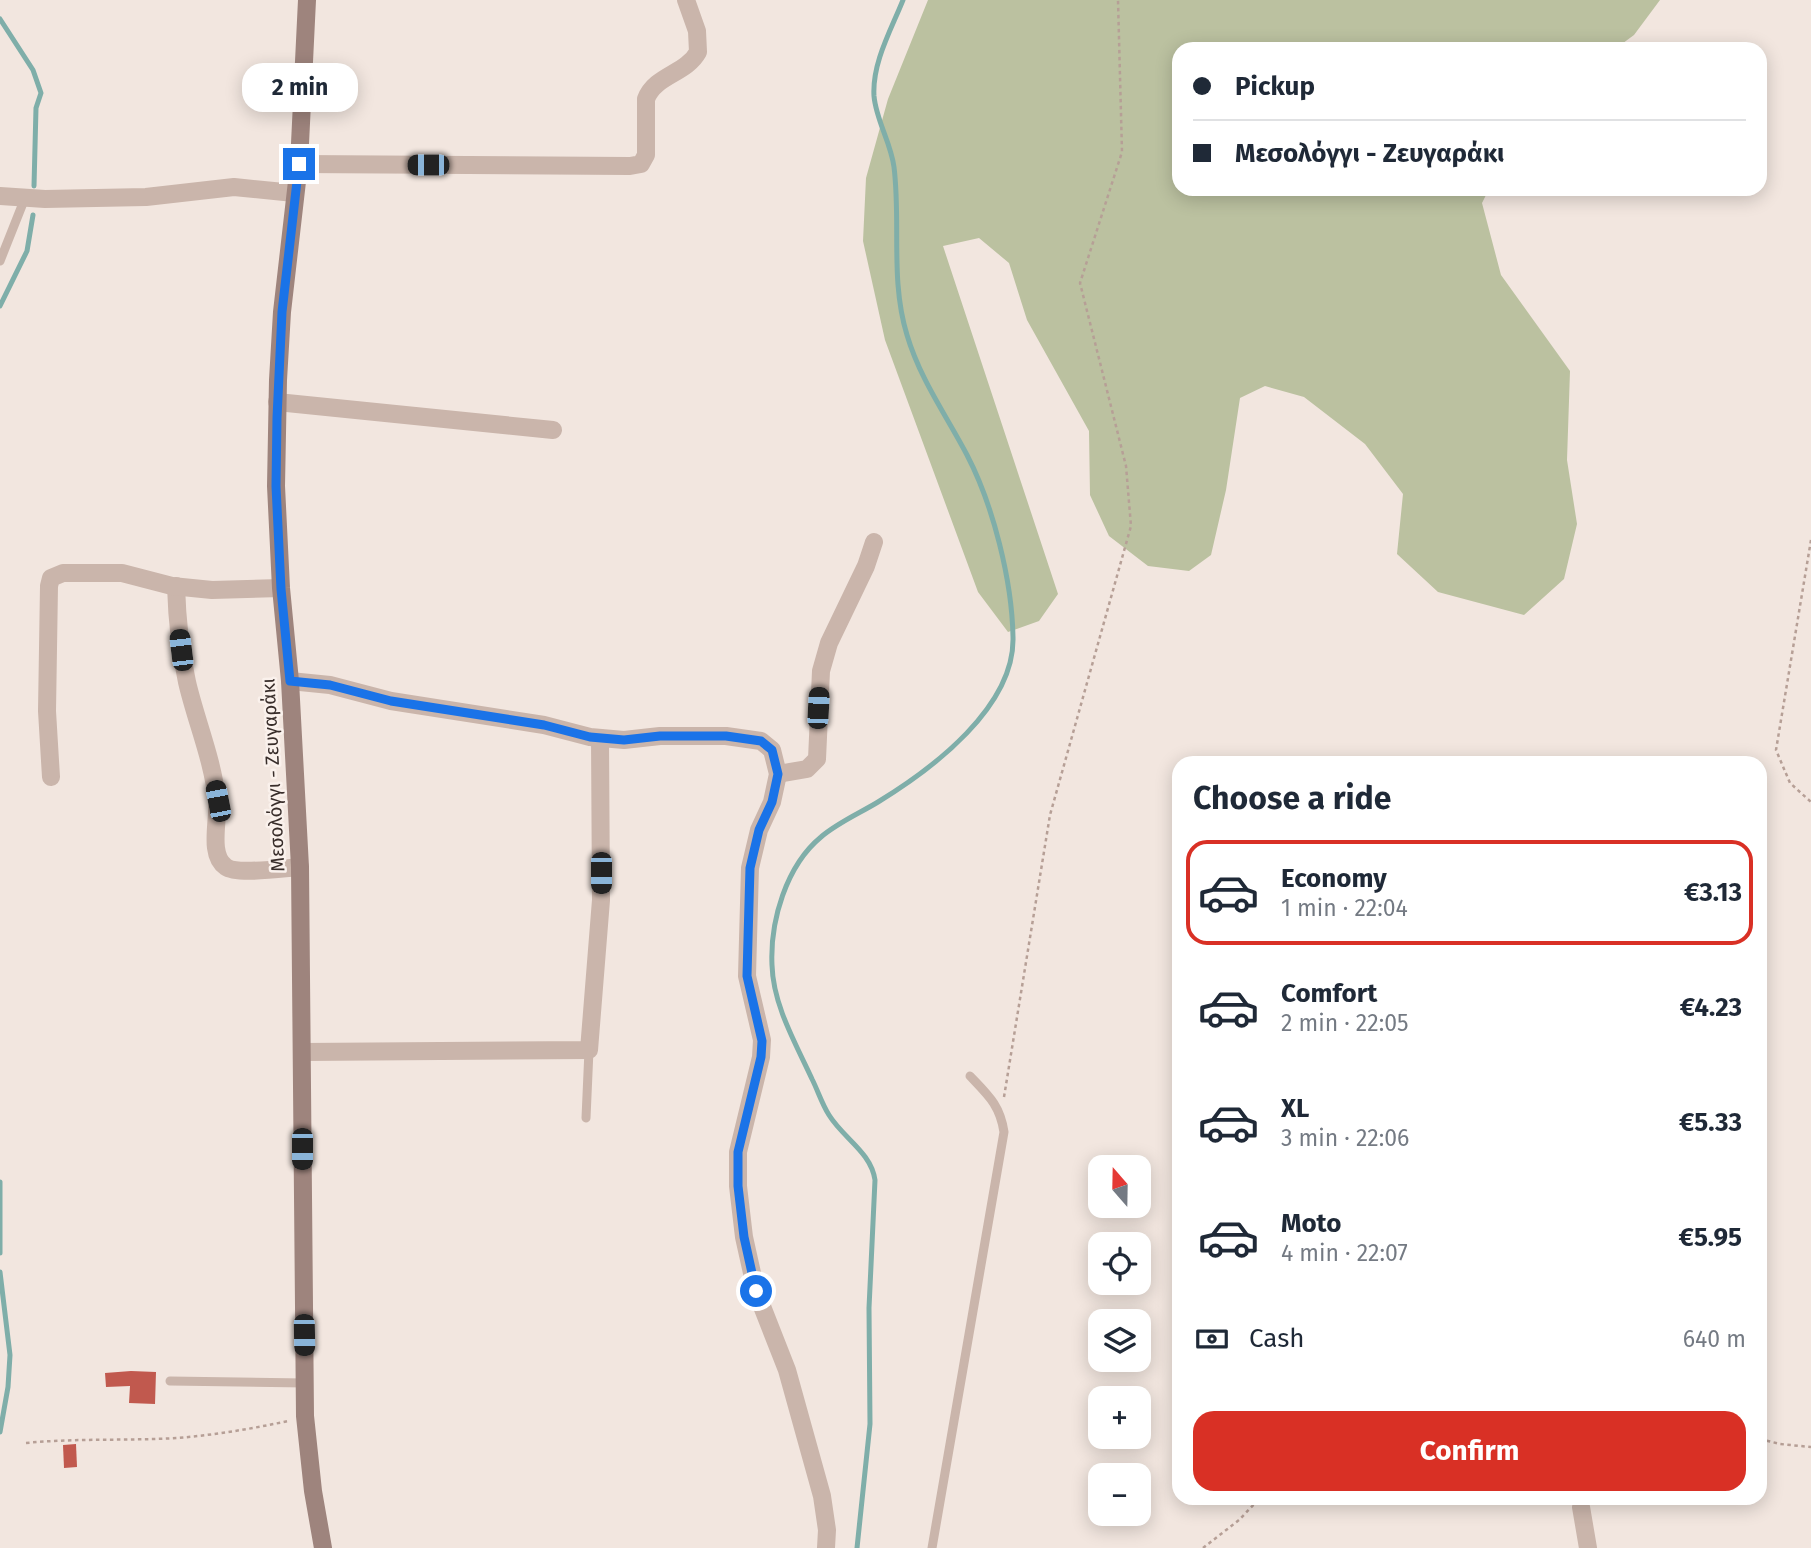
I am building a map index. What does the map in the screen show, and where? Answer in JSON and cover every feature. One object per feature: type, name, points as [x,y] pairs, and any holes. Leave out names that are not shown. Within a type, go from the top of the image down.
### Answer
[{"type":"main road","name":"Μεσολόγγι - Ζευγαράκι","points":[[307,0],[299,164],[282,312],[276,486],[300,867],[305,1416],[313,1491],[323,1548]]},
{"type":"street","points":[[299,164],[641,164],[646,155],[646,99],[649,91],[655,84],[686,65],[698,52],[697,31],[686,0]]},
{"type":"street","points":[[0,196],[146,197],[234,187],[294,193]]},
{"type":"street","points":[[277,402],[554,430]]},
{"type":"street","points":[[778,774],[807,769],[817,759],[821,671],[829,643],[866,566],[874,542]]},
{"type":"street","points":[[51,777],[47,711],[51,578],[63,573],[122,573],[176,586],[212,590],[281,589]]},
{"type":"street","points":[[176,586],[181,650],[187,683],[207,747],[218,801],[219,859],[225,867],[237,871],[300,867]]},
{"type":"street","points":[[290,681],[330,685],[391,701],[544,725],[600,737],[624,740],[660,736],[726,736],[761,741],[772,750],[778,774],[772,802],[759,830],[750,868],[747,976],[762,1041],[761,1057],[738,1152],[738,1186],[744,1237],[756,1291],[787,1370],[821,1496],[827,1548]]},
{"type":"street","points":[[302,1052],[589,1050],[601,900],[600,737]]},
{"type":"street","points":[[1581,1507],[1588,1548]]},
{"type":"lane","points":[[0,261],[25,198]]},
{"type":"lane","points":[[586,1118],[589,1050]]},
{"type":"lane","points":[[932,1548],[1004,1132],[1001,1114],[992,1099],[970,1076]]},
{"type":"lane","points":[[170,1381],[305,1382]]},
{"type":"path","points":[[1001,1114],[1050,815],[1131,526],[1126,466],[1080,283],[1122,152],[1118,0]]},
{"type":"path","points":[[1811,540],[1776,750],[1790,783],[1811,802]]},
{"type":"path","points":[[26,1443],[72,1438],[175,1438],[235,1432],[305,1416]]},
{"type":"path","points":[[1767,1441],[1811,1447]]},
{"type":"path","points":[[1203,1548],[1239,1520],[1253,1505]]},
{"type":"green space","points":[[928,0],[1660,0],[1634,35],[1624,42],[1172,42],[1172,196],[1486,196],[1482,203],[1501,275],[1570,371],[1567,460],[1577,524],[1564,579],[1524,615],[1438,592],[1397,554],[1403,494],[1365,444],[1304,397],[1265,386],[1240,398],[1226,490],[1211,555],[1189,571],[1148,566],[1109,536],[1090,495],[1089,431],[1027,320],[1009,263],[979,238],[943,246],[1058,594],[1039,621],[1008,632],[978,592],[885,340],[863,241],[866,178],[888,99]]},
{"type":"building","points":[[156,1372],[155,1404],[129,1403],[130,1386],[106,1387],[105,1373]]},
{"type":"building","points":[[76,1444],[77,1467],[64,1468],[63,1445]]},
{"type":"waterway","points":[[857,1548],[870,1424],[869,1308],[875,1180],[868,1161],[827,1111],[786,1024],[773,980],[772,948],[777,913],[798,863],[821,837],[922,772],[967,733],[1000,688],[1010,663],[1013,637],[1005,568],[993,520],[967,455],[919,367],[902,314],[897,272],[894,167],[878,114],[874,84],[879,59],[903,0]]},
{"type":"waterway","points":[[0,19],[33,70],[41,93],[36,108],[34,186]]},
{"type":"waterway","points":[[0,306],[27,251],[33,215]]},
{"type":"waterway","points":[[0,1182],[0,1253]]},
{"type":"waterway","points":[[0,1272],[10,1355],[8,1387],[0,1432]]},
{"type":"route","points":[[299,164],[282,312],[277,418],[276,486],[281,589],[290,681],[330,685],[391,701],[544,725],[590,737],[624,740],[660,736],[726,736],[761,741],[772,750],[778,774],[776,786],[759,830],[750,868],[747,976],[762,1041],[761,1057],[738,1152],[738,1186],[744,1237],[756,1291]]}]
